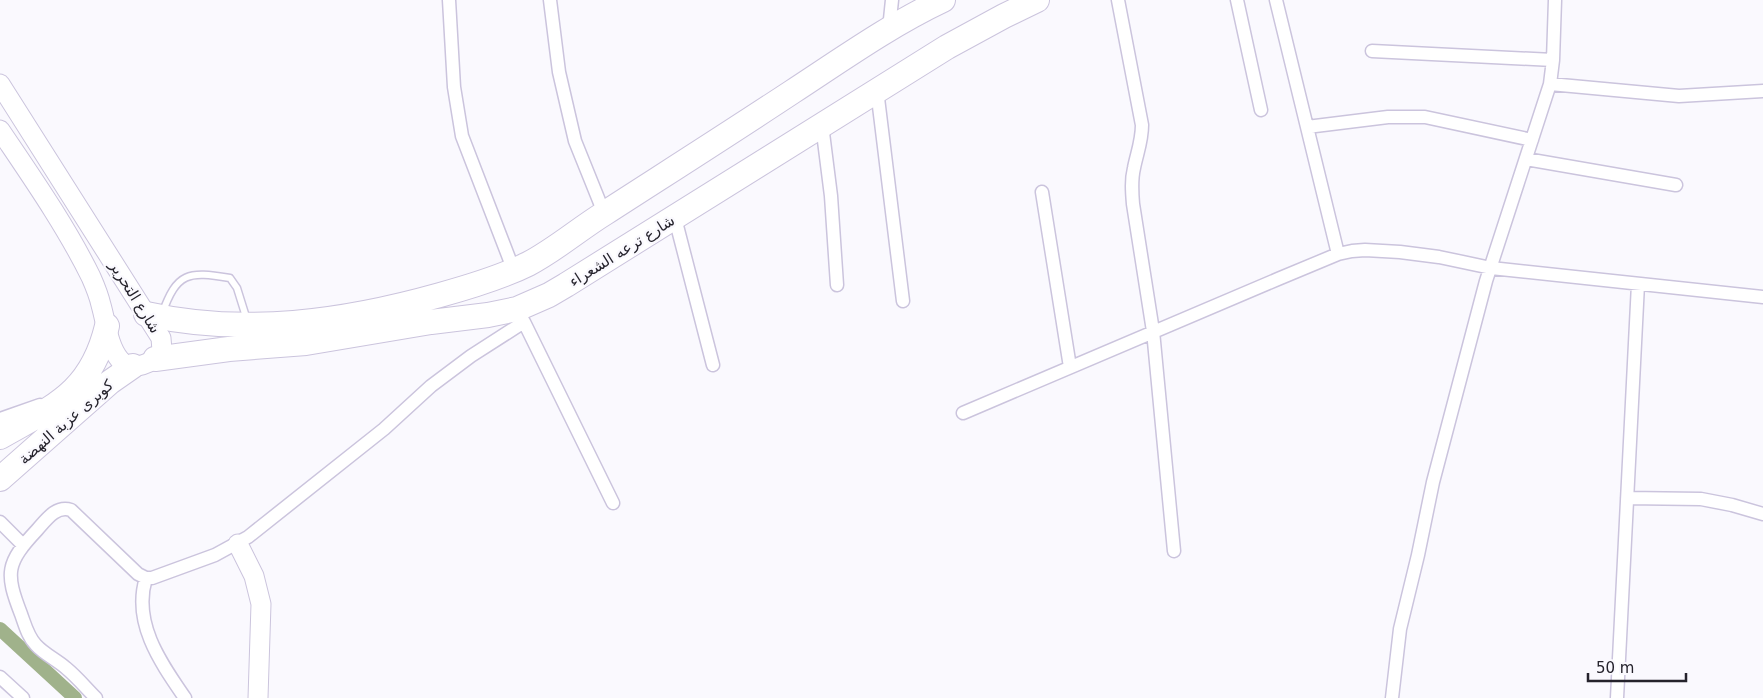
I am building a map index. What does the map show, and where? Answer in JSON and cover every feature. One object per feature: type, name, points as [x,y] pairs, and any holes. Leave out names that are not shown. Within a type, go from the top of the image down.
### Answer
[{"type":"highway","points":[[153,316],[204,324],[248,326],[306,322],[390,308],[480,282],[520,268],[888,29],[943,0]]},
{"type":"highway","name":"شارع ترعه الشعراء","points":[[144,363],[229,349],[306,343],[431,322],[488,316],[521,315],[549,295],[947,47],[1037,0]]},
{"type":"highway","points":[[520,268],[528,271],[537,288],[549,295]]},
{"type":"highway","points":[[480,282],[487,290],[490,300],[488,316]]},
{"type":"highway","name":"كوبرى عزبة النهضة","points":[[0,436],[45,412],[68,396],[84,378],[97,357],[107,326]]},
{"type":"highway","name":"كوبرى عزبة النهضة","points":[[0,480],[105,386],[144,363]]},
{"type":"street","points":[[449,0],[454,87],[462,136],[520,268]]},
{"type":"street","points":[[550,0],[560,72],[575,141],[604,213]]},
{"type":"street","points":[[888,29],[892,0]]},
{"type":"street","points":[[1118,0],[1142,125],[1142,139],[1134,169],[1133,204],[1153,331],[1174,551]]},
{"type":"street","points":[[1236,0],[1261,110]]},
{"type":"street","points":[[1276,0],[1338,254]]},
{"type":"street","points":[[1392,698],[1400,629],[1433,482],[1491,268],[1550,84],[1553,60],[1555,0]]},
{"type":"street","points":[[1372,51],[1553,60]]},
{"type":"street","name":"شارع التحرير","points":[[0,84],[153,316],[163,345],[162,351],[144,363],[128,365],[119,359],[114,349],[101,302],[80,256],[0,130]]},
{"type":"street","points":[[1550,84],[1679,96],[1763,90]]},
{"type":"street","points":[[877,90],[903,301]]},
{"type":"street","points":[[1307,127],[1388,117],[1425,117],[1532,140]]},
{"type":"street","points":[[822,124],[831,196],[837,285]]},
{"type":"street","points":[[1526,159],[1676,185]]},
{"type":"street","points":[[1042,192],[1070,367]]},
{"type":"street","points":[[675,218],[713,365]]},
{"type":"street","points":[[963,413],[1338,254],[1366,250],[1400,252],[1439,257],[1491,268],[1763,297]]},
{"type":"street","points":[[1617,698],[1638,284]]},
{"type":"street","points":[[96,698],[66,668],[40,649],[29,634],[10,582],[12,566],[23,546],[54,512],[62,508],[70,510],[93,529],[138,574],[146,578],[152,578],[207,559],[238,544],[384,429],[430,386],[476,353],[521,315],[613,503]]},
{"type":"street","points":[[0,419],[68,396]]},
{"type":"street","points":[[1627,498],[1701,499],[1763,514]]},
{"type":"street","points":[[0,522],[23,546]]},
{"type":"street","points":[[238,544],[254,576],[261,604],[258,698]]},
{"type":"street","points":[[146,578],[141,599],[144,621],[157,653],[185,698]]},
{"type":"street","points":[[0,678],[23,698]]},
{"type":"lane","points":[[153,316],[177,282],[198,274],[230,278],[237,288],[248,326]]},
{"type":"waterway","points":[[0,629],[75,698]]}]
